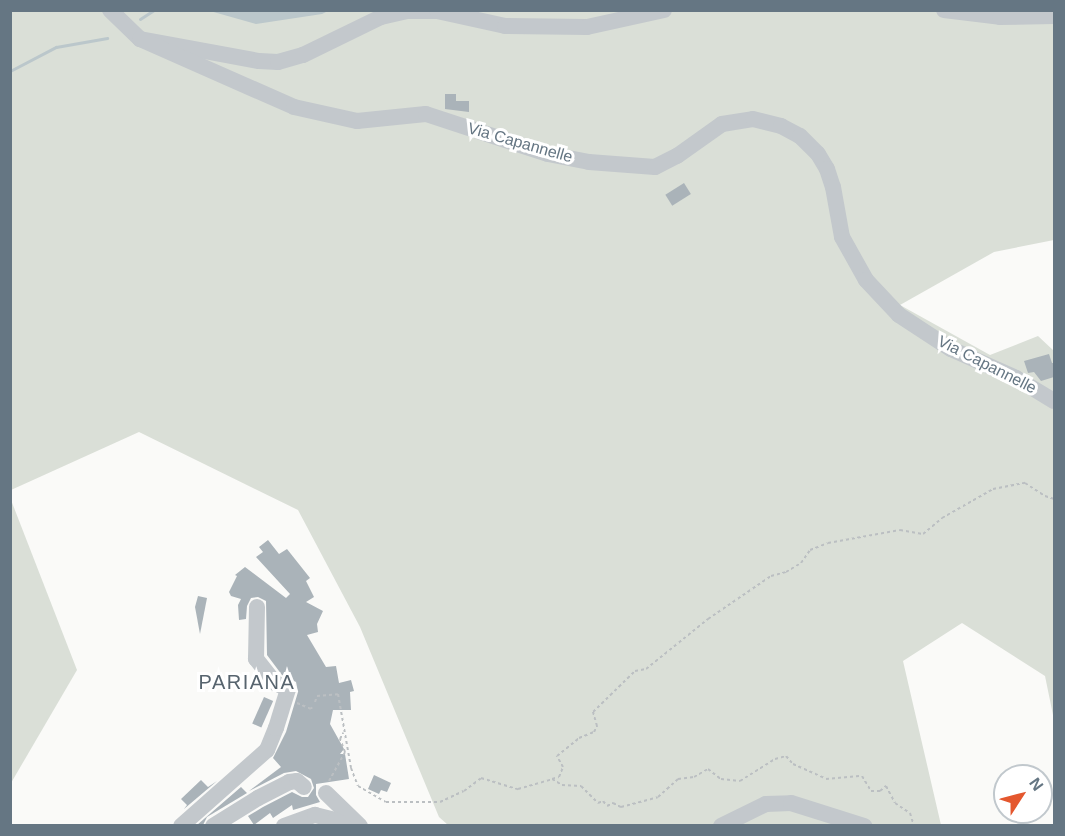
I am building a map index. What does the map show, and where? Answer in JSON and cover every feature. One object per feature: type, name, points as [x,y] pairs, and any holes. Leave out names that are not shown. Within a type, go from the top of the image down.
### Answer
[{"type":"street","points":[[110,10],[140,39],[278,62],[303,55],[381,17],[407,10],[437,11],[505,26],[587,27],[664,10]]},
{"type":"street","points":[[944,10],[1000,18],[1054,16]]},
{"type":"street","name":"Via Capannelle","points":[[140,39],[294,107],[357,121],[426,114],[519,146],[589,162],[655,167],[677,156],[722,124],[753,119],[781,126],[800,136],[818,154],[834,187],[842,237],[866,280],[899,315],[951,349],[1016,378],[1054,401]]},
{"type":"street","points":[[181,825],[267,750],[297,696],[275,683],[256,659],[257,607]]},
{"type":"street","points":[[213,825],[290,782],[297,781],[304,787]]},
{"type":"street","points":[[326,793],[360,825]]},
{"type":"street","points":[[721,825],[766,804],[791,803],[864,825]]},
{"type":"street","points":[[284,825],[315,815],[344,825]]},
{"type":"path","points":[[297,696],[338,694],[344,732],[358,786],[386,802],[440,802],[464,791],[480,778],[518,789],[559,777],[563,766],[557,756],[579,738],[594,732],[597,726],[593,712],[635,671],[646,669],[708,619],[771,576],[786,572],[801,562],[810,550],[828,543],[900,530],[923,534],[942,518],[993,489],[1025,483],[1054,499]]},
{"type":"path","points":[[297,696],[311,709],[312,707]]},
{"type":"path","points":[[326,793],[332,775],[345,752],[340,739],[344,732]]},
{"type":"path","points":[[552,779],[562,785],[581,786],[598,803],[603,801],[607,806],[613,803],[621,807],[658,797],[678,779],[694,777],[708,769],[721,779],[740,781],[775,759],[786,756],[793,764],[826,779],[862,776],[872,791],[880,791],[886,786],[895,803],[910,813],[914,825]]},
{"type":"shaded area","points":[[10,11],[1054,11],[1054,240],[994,252],[900,305],[990,355],[1038,336],[1054,351],[1054,720],[1045,676],[962,623],[903,661],[941,825],[448,825],[439,817],[360,627],[298,510],[139,432],[11,490]]},
{"type":"shaded area","points":[[210,11],[328,11],[322,14],[256,24]]},
{"type":"shaded area","points":[[11,500],[77,670],[10,783]]},
{"type":"building","points":[[445,94],[456,94],[456,101],[469,101],[469,112],[445,109]]},
{"type":"building","points":[[684,183],[691,194],[672,206],[665,195]]},
{"type":"building","points":[[1049,354],[1054,363],[1054,377],[1041,381],[1034,372],[1028,373],[1024,361]]},
{"type":"building","points":[[268,540],[279,554],[287,549],[310,578],[306,581],[314,597],[306,602],[323,611],[317,624],[318,632],[307,635],[326,667],[336,666],[339,683],[351,680],[354,691],[350,692],[351,710],[333,710],[330,724],[344,749],[340,754],[345,754],[349,779],[316,784],[316,795],[320,802],[293,810],[292,805],[273,818],[270,813],[254,825],[248,816],[292,792],[308,797],[314,788],[311,779],[296,771],[284,773],[249,791],[281,767],[273,758],[286,732],[298,692],[296,682],[282,675],[267,655],[266,601],[258,597],[251,598],[247,606],[246,619],[239,620],[238,605],[241,599],[231,596],[229,592],[237,576],[235,575],[245,567],[286,598],[290,594],[256,557],[263,552],[259,547]]},
{"type":"building","points":[[198,596],[207,598],[200,634],[195,607]]},
{"type":"building","points":[[264,697],[273,701],[261,728],[252,723]]},
{"type":"building","points":[[374,775],[391,783],[387,792],[381,790],[379,794],[368,789]]},
{"type":"building","points":[[201,780],[208,787],[217,781],[184,809],[187,805],[181,799]]},
{"type":"building","points":[[241,787],[247,793],[207,817],[203,825],[197,825]]},
{"type":"waterway","points":[[140,19],[154,10]]},
{"type":"waterway","points":[[10,71],[56,47],[107,38]]},
{"type":"district","name":"PARIANA","points":[[247,682]]}]
